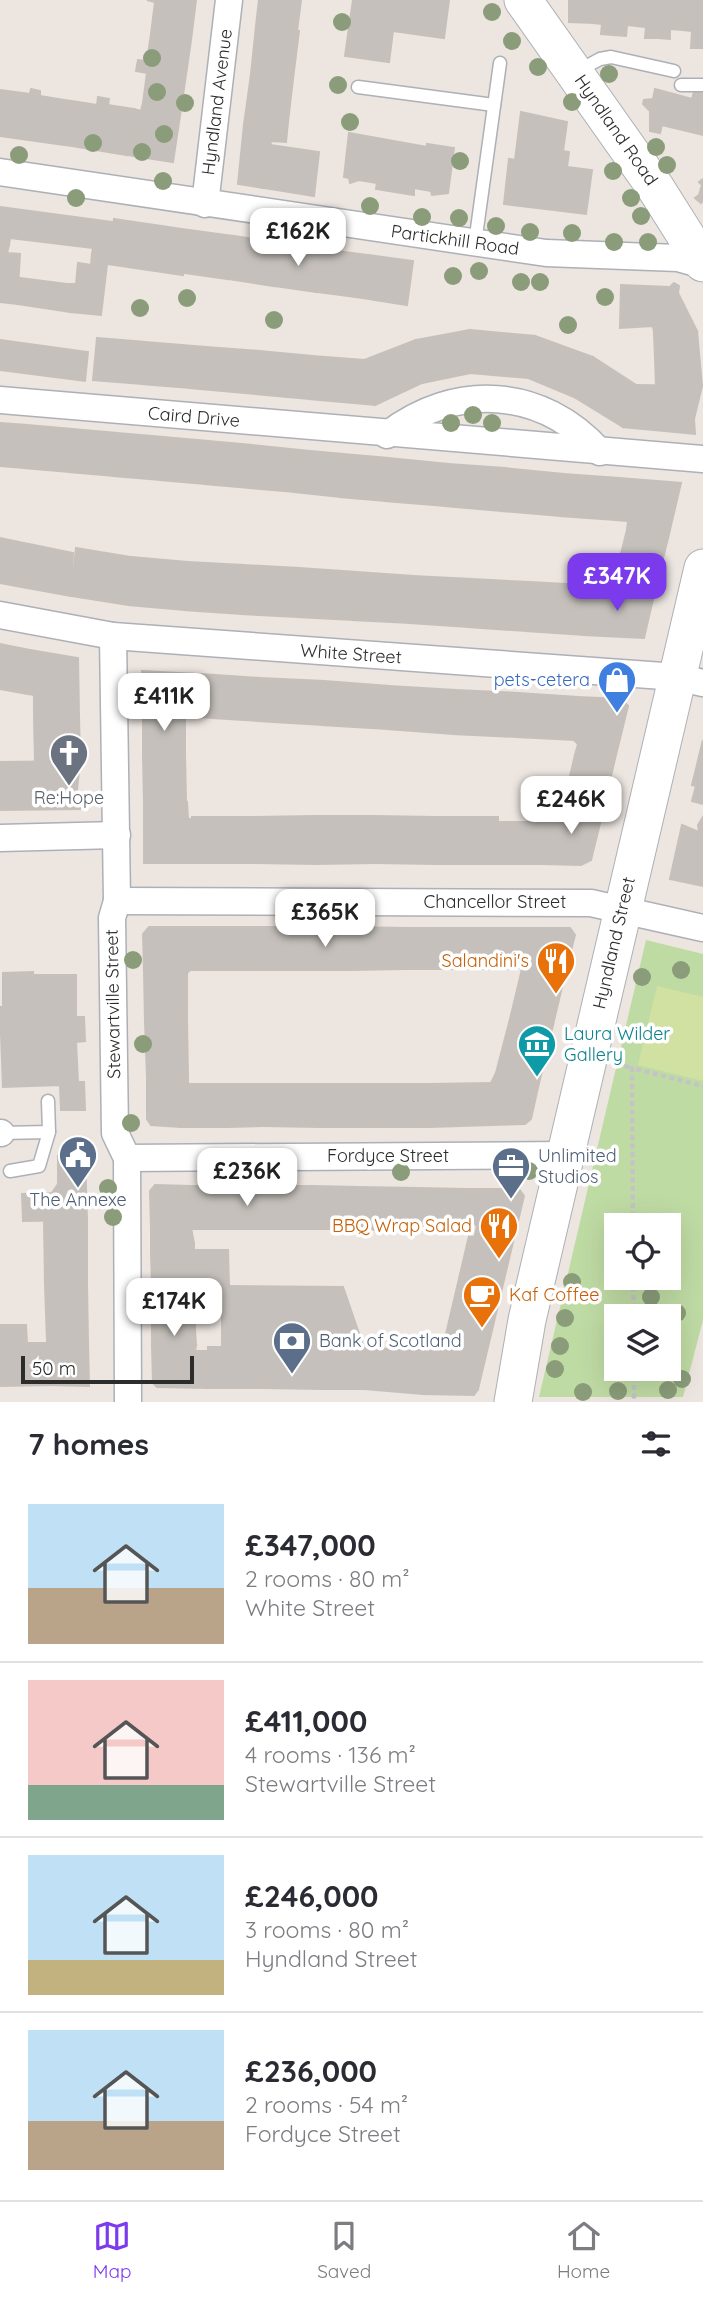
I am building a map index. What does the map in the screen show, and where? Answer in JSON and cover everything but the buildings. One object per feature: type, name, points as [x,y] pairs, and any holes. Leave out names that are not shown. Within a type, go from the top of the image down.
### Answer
[{"type":"street","name":"Hyndland Avenue","points":[[205,204],[229,0]]},
{"type":"street","name":"Hyndland Road","points":[[523,0],[655,187],[703,264]]},
{"type":"street","name":"Partickhill Road","points":[[0,172],[546,253],[678,258],[703,264]]},
{"type":"street","name":"Caird Drive","points":[[0,400],[387,435],[703,459]]},
{"type":"street","points":[[387,435],[416,415],[444,403],[499,400],[528,403],[561,419],[583,433],[600,452]]},
{"type":"street","name":"Hyndland Street","points":[[513,1402],[527,1320],[622,909],[690,680],[703,568]]},
{"type":"street","name":"White Street","points":[[0,615],[113,636],[690,680]]},
{"type":"street","name":"Stewartville Street","points":[[113,636],[117,835],[117,901],[112,918],[115,1133],[127,1158],[128,1402]]},
{"type":"street","points":[[0,838],[117,835]]},
{"type":"street","name":"Chancellor Street","points":[[117,901],[591,903],[703,928]]},
{"type":"street","name":"Fordyce Street","points":[[127,1158],[565,1154]]},
{"type":"lane","points":[[576,72],[600,59],[611,57],[674,71]]},
{"type":"lane","points":[[475,243],[500,63]]},
{"type":"lane","points":[[681,85],[703,85]]},
{"type":"lane","points":[[358,87],[494,105]]},
{"type":"lane","points":[[10,1171],[39,1166],[49,1132],[48,1101]]},
{"type":"lane","points":[[0,1133],[49,1132]]},
{"type":"path","points":[[633,1213],[632,1068],[703,1086]]},
{"type":"path","points":[[634,1381],[634,1402]]},
{"type":"green space","points":[[646,940],[703,954],[703,1320],[683,1397],[539,1397]]},
{"type":"green space","points":[[657,986],[703,997],[703,1081],[638,1065]]},
{"type":"place","name":"pets-cetera","points":[[617,714]]},
{"type":"place","name":"Re:Hope","points":[[69,787]]},
{"type":"place","name":"Salandini's","points":[[556,995]]},
{"type":"place","name":"Laura Wilder Gallery","points":[[537,1078]]},
{"type":"place","name":"The Annexe","points":[[78,1189]]},
{"type":"place","name":"Unlimited Studios","points":[[511,1200]]},
{"type":"place","name":"BBQ Wrap Salad","points":[[499,1260]]},
{"type":"place","name":"Kaf Coffee","points":[[482,1329]]},
{"type":"place","name":"Bank of Scotland","points":[[292,1375]]}]
